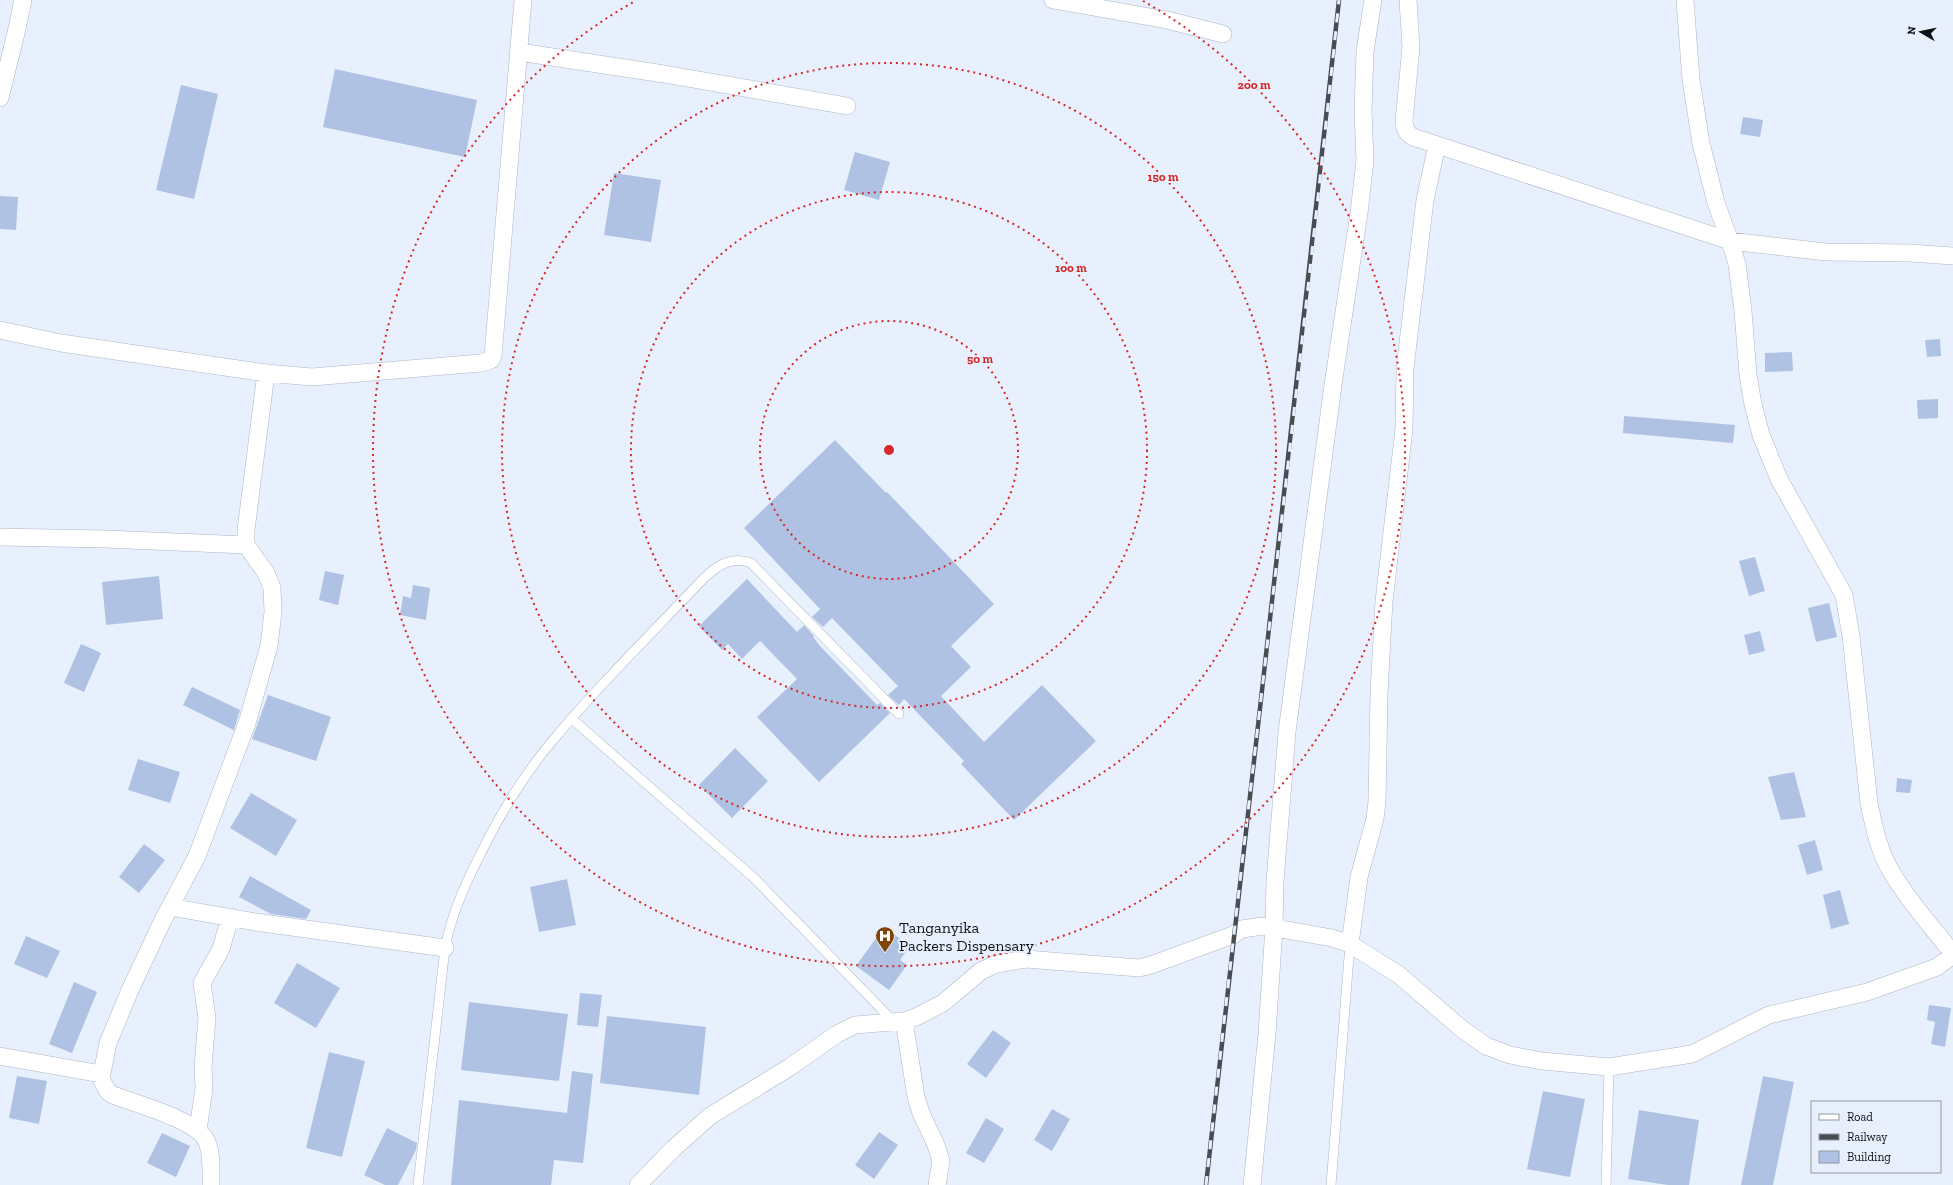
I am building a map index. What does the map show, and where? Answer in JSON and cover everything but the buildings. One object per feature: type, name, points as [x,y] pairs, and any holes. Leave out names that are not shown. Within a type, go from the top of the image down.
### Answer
[{"type":"street","points":[[0,98],[23,0]]},
{"type":"street","points":[[0,330],[61,343],[266,373],[312,377],[481,363],[491,360],[493,356],[523,0]]},
{"type":"street","points":[[1053,0],[1167,20],[1223,34]]},
{"type":"street","points":[[1252,1185],[1267,1034],[1274,927],[1275,881],[1291,697],[1365,160],[1363,112],[1365,51],[1373,0]]},
{"type":"street","points":[[1408,0],[1411,47],[1405,128],[1408,134],[1413,137],[1730,241],[1826,252],[1910,253],[1953,256]]},
{"type":"street","points":[[638,1185],[673,1149],[699,1125],[721,1108],[790,1067],[848,1028],[855,1025],[899,1021],[916,1017],[943,1003],[981,971],[996,964],[1010,960],[1044,960],[1139,968],[1151,966],[1200,948],[1233,935],[1242,929],[1252,927],[1274,927],[1332,938],[1350,944],[1399,975],[1462,1029],[1486,1046],[1516,1057],[1576,1065],[1609,1066],[1692,1054],[1769,1015],[1867,992],[1937,967],[1953,954],[1892,873],[1880,849],[1873,826],[1869,803],[1844,595],[1792,505],[1761,435],[1748,375],[1741,286],[1730,241],[1716,203],[1701,143],[1691,80],[1685,0]]},
{"type":"street","points":[[519,52],[664,74],[847,106]]},
{"type":"street","points":[[1350,944],[1359,878],[1375,819],[1377,801],[1379,693],[1384,601],[1404,429],[1405,368],[1425,200],[1437,145]]},
{"type":"street","points":[[211,1185],[210,1155],[207,1142],[198,1130],[176,1118],[112,1095],[104,1086],[101,1074],[108,1044],[130,990],[170,907],[198,856],[247,723],[269,646],[273,612],[272,588],[266,573],[246,545],[250,493],[266,373]]},
{"type":"street","points":[[0,537],[106,539],[246,545]]},
{"type":"street","points":[[170,907],[445,948]]},
{"type":"street","points":[[198,1130],[204,1088],[203,1055],[206,1027],[206,1008],[202,980],[221,949],[230,917]]},
{"type":"street","points":[[899,1021],[916,1097],[941,1161],[937,1185]]},
{"type":"street","points":[[0,1056],[101,1074]]},
{"type":"lane","points":[[418,1185],[445,948],[449,931],[469,878],[487,840],[516,790],[548,746],[704,578],[719,565],[738,560],[751,564],[899,714]]},
{"type":"lane","points":[[572,719],[754,878],[899,1021]]},
{"type":"lane","points":[[1331,1185],[1350,944]]},
{"type":"lane","points":[[1606,1185],[1609,1066]]},
{"type":"railway","points":[[1206,1185],[1307,296],[1339,0]]},
{"type":"place","name":"Tanganyika Packers Dispensary","points":[[885,953]]}]
